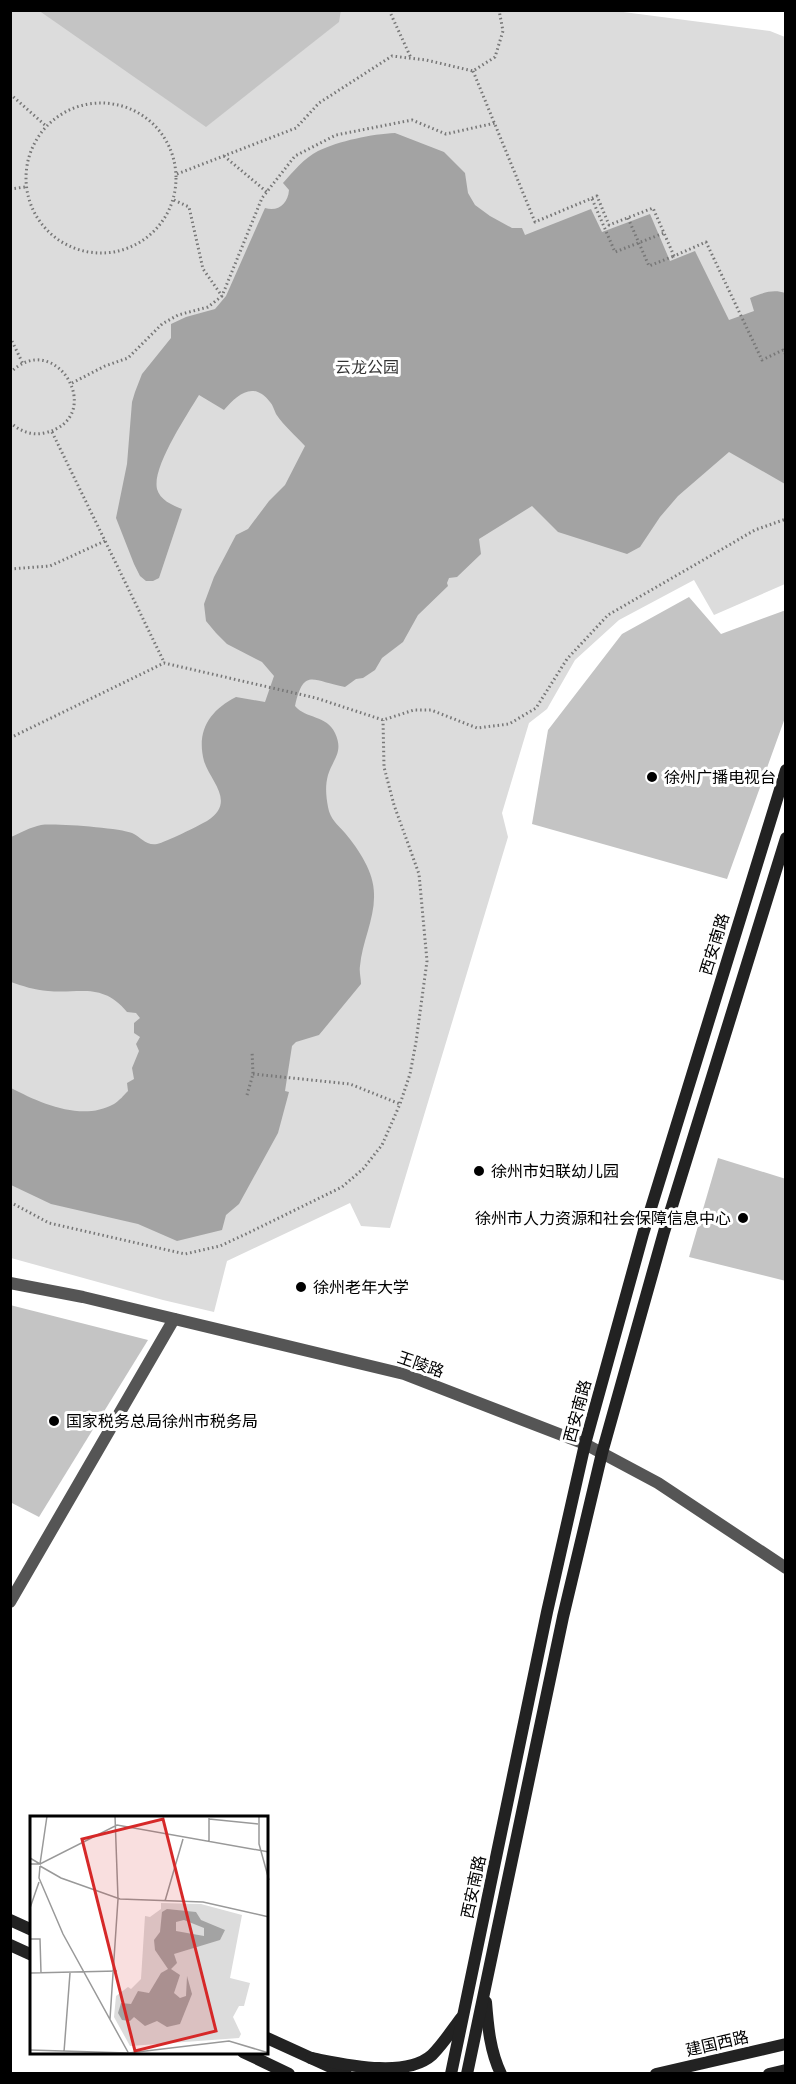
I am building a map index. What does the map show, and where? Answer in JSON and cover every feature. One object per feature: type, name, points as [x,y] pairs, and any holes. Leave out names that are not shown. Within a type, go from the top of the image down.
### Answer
[{"type":"main road","name":"西安南路","points":[[451,2073],[547,1612],[585,1444],[643,1234],[786,770]]},
{"type":"main road","name":"西安南路","points":[[467,2073],[563,1617],[602,1453],[664,1232],[786,838]]},
{"type":"main road","points":[[10,1920],[30,1929]]},
{"type":"main road","points":[[10,1946],[30,1954]]},
{"type":"main road","points":[[484,1988],[489,2034],[494,2058],[501,2073]]},
{"type":"main road","points":[[311,2058],[358,2067],[411,2066],[430,2056],[463,2015]]},
{"type":"main road","points":[[268,2038],[346,2073]]},
{"type":"main road","name":"建国西路","points":[[656,2073],[786,2044]]},
{"type":"main road","points":[[247,2054],[289,2073]]},
{"type":"main road","points":[[271,2065],[281,2073]]},
{"type":"main road","points":[[769,2073],[786,2070]]},
{"type":"street","name":"王陵路","points":[[10,1283],[83,1297],[404,1374],[585,1444],[658,1483],[786,1569]]},
{"type":"street","points":[[10,1602],[174,1319]]},
{"type":"path","points":[[390,10],[411,58]]},
{"type":"path","points":[[177,174],[296,128],[319,103],[392,56],[473,71],[495,57],[503,31],[499,10]]},
{"type":"path","points":[[473,71],[535,222],[597,196],[609,225],[653,208],[674,256]]},
{"type":"path","points":[[10,94],[46,126]]},
{"type":"path","points":[[94,102],[118,104],[141,114],[159,130],[172,151],[177,174],[174,200],[162,223],[143,241],[120,252],[94,254],[69,247],[47,232],[32,212],[25,187],[26,163],[34,140],[50,121],[70,108],[94,102]]},
{"type":"path","points":[[72,383],[105,366],[128,358],[162,324],[178,315],[208,307],[222,296],[262,198],[295,156],[336,135],[411,120],[446,134],[495,123]]},
{"type":"path","points":[[224,156],[267,192]]},
{"type":"path","points":[[10,189],[25,187]]},
{"type":"path","points":[[592,199],[615,252],[664,233]]},
{"type":"path","points":[[174,200],[189,207],[203,269],[222,296]]},
{"type":"path","points":[[628,218],[649,266],[706,243],[762,360],[783,350],[786,355]]},
{"type":"path","points":[[10,337],[23,364]]},
{"type":"path","points":[[10,373],[23,364],[34,361],[46,362],[66,373],[75,394],[70,417],[52,432],[27,433],[10,422]]},
{"type":"path","points":[[52,432],[164,663]]},
{"type":"path","points":[[10,738],[164,663],[316,698],[383,720],[414,710],[431,710],[477,728],[509,724],[536,708],[567,659],[608,615],[755,530],[786,519]]},
{"type":"path","points":[[10,569],[50,566],[105,541]]},
{"type":"path","points":[[10,1202],[49,1223],[185,1254],[220,1246],[342,1187],[363,1168],[382,1144],[400,1104],[416,1042],[427,961],[419,874],[394,805],[384,767],[383,720]]},
{"type":"path","points":[[247,1095],[253,1074],[252,1051]]},
{"type":"path","points":[[253,1074],[350,1084],[400,1104]]},
{"type":"green space","name":"云龙公园","points":[[608,10],[770,31],[785,37],[785,584],[714,615],[694,580],[619,620],[575,660],[547,709],[529,723],[502,813],[508,837],[390,1228],[361,1226],[350,1203],[227,1261],[214,1312],[11,1258],[10,11]]},
{"type":"shaded area","name":"云龙公园","points":[[395,133],[444,152],[465,173],[468,193],[475,205],[512,228],[522,228],[525,235],[591,209],[602,232],[650,214],[670,261],[695,251],[729,320],[754,311],[750,298],[763,293],[785,293],[785,484],[729,452],[678,496],[660,517],[640,547],[627,554],[558,532],[532,506],[479,539],[481,554],[457,577],[449,578],[448,586],[418,615],[403,642],[382,658],[375,670],[345,687],[317,680],[306,681],[298,694],[295,706],[327,723],[335,733],[338,745],[337,755],[326,783],[329,811],[360,854],[369,870],[373,886],[373,912],[360,966],[361,984],[319,1035],[296,1042],[292,1046],[285,1091],[289,1092],[278,1133],[239,1204],[226,1215],[222,1230],[177,1241],[138,1224],[51,1204],[11,1185],[11,1088],[48,1104],[75,1111],[102,1109],[114,1104],[128,1091],[127,1083],[134,1079],[132,1068],[139,1051],[136,1044],[140,1037],[134,1033],[134,1023],[140,1018],[136,1013],[127,1012],[109,996],[99,993],[43,990],[11,982],[11,837],[41,825],[73,825],[125,831],[147,842],[157,844],[207,821],[216,814],[221,799],[207,769],[202,750],[202,740],[207,723],[219,708],[236,697],[265,702],[274,676],[262,662],[227,644],[216,633],[206,621],[204,604],[214,577],[236,535],[248,529],[269,501],[285,485],[305,446],[286,427],[264,395],[251,391],[246,392],[234,399],[224,410],[199,395],[172,441],[160,468],[157,479],[159,493],[167,502],[182,509],[159,578],[146,581],[140,576],[134,564],[116,518],[127,464],[132,402],[142,374],[171,338],[171,324],[215,309],[226,296],[265,208],[274,209],[282,206],[289,190],[283,183],[299,166],[318,151],[336,144],[366,136]]},
{"type":"building","points":[[38,10],[341,10],[339,22],[206,127]]},
{"type":"building","name":"徐州广播电视台","points":[[689,597],[721,634],[786,610],[786,715],[727,879],[532,824],[548,730],[622,634]]},
{"type":"building","name":"徐州市人力资源和社会保障信息中心","points":[[718,1158],[786,1179],[786,1281],[689,1257]]},
{"type":"building","name":"国家税务总局徐州市税务局","points":[[10,1305],[148,1340],[39,1517],[10,1502]]},
{"type":"place","name":"徐州广播电视台","points":[[652,777]]},
{"type":"place","name":"徐州市妇联幼儿园","points":[[479,1171]]},
{"type":"place","name":"徐州市人力资源和社会保障信息中心","points":[[743,1218]]},
{"type":"place","name":"徐州老年大学","points":[[301,1287]]},
{"type":"place","name":"国家税务总局徐州市税务局","points":[[54,1421]]}]
